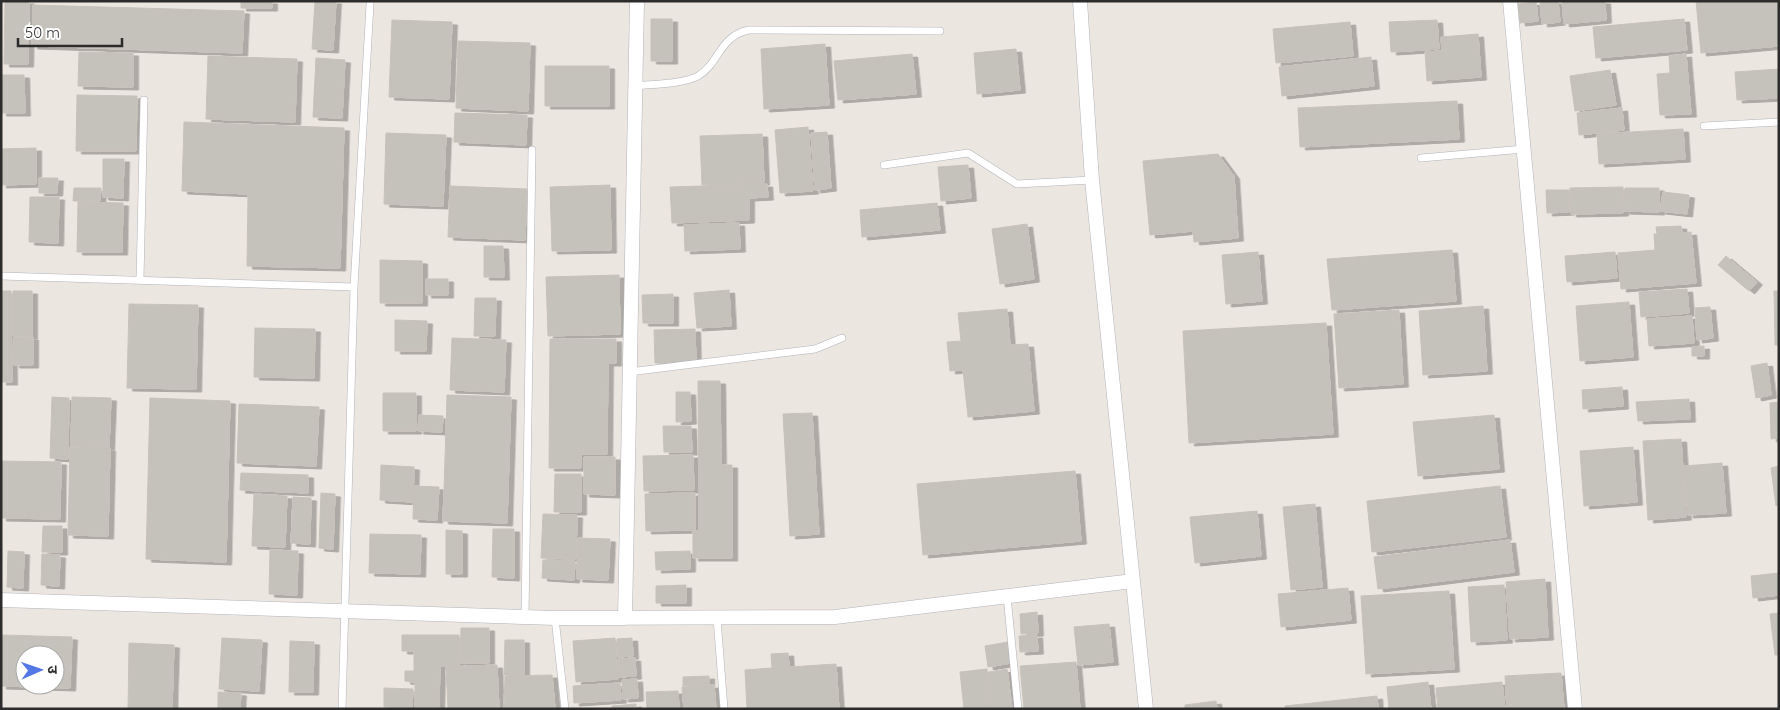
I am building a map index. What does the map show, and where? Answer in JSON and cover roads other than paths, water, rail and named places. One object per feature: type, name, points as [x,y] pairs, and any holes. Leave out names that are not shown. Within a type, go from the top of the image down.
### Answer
[{"type":"street","points":[[625,618],[637,1]]},
{"type":"street","points":[[1080,1],[1092,180],[1146,709]]},
{"type":"street","points":[[1510,1],[1575,709]]},
{"type":"street","points":[[1,600],[555,618],[835,617],[1133,581]]},
{"type":"lane","points":[[342,709],[354,287],[370,4]]},
{"type":"lane","points":[[635,86],[686,80],[698,76],[731,37],[739,32],[749,30],[940,31]]},
{"type":"lane","points":[[140,280],[144,100]]},
{"type":"lane","points":[[1704,126],[1779,122]]},
{"type":"lane","points":[[525,616],[532,150]]},
{"type":"lane","points":[[1421,158],[1524,150]]},
{"type":"lane","points":[[884,166],[968,153],[1017,184],[1092,180]]},
{"type":"lane","points":[[1,276],[354,287]]},
{"type":"lane","points":[[629,372],[815,349],[842,338]]},
{"type":"lane","points":[[1007,596],[1018,709]]},
{"type":"lane","points":[[555,618],[565,709]]},
{"type":"lane","points":[[717,618],[724,709]]}]
